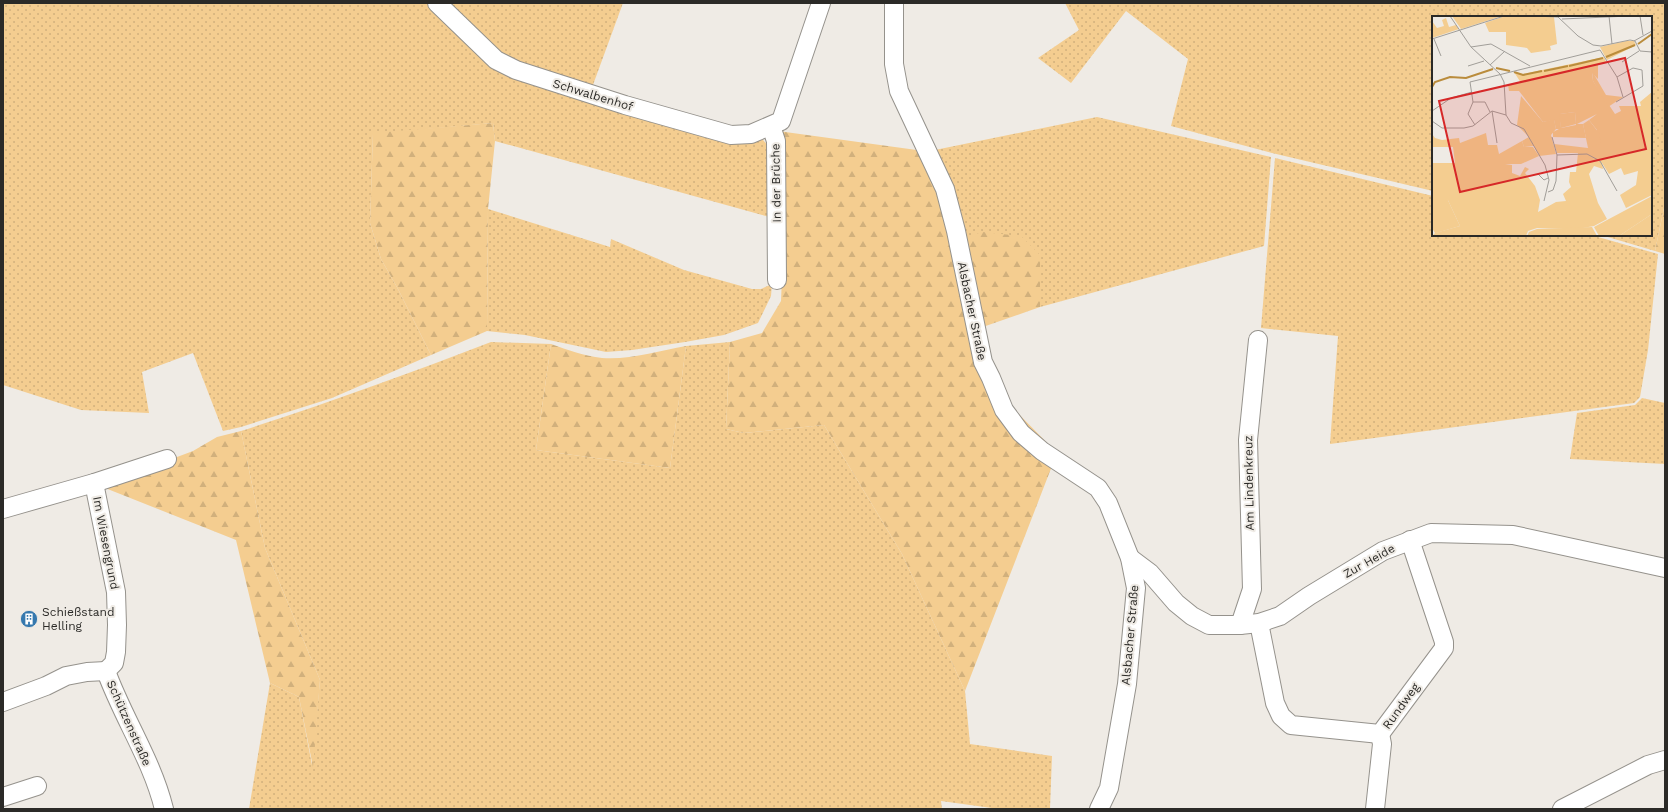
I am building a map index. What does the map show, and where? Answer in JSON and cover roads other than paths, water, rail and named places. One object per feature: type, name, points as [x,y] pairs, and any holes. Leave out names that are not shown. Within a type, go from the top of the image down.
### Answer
[{"type":"street","name":"Schwalbenhof","points":[[437,3],[496,60],[516,70],[625,105],[731,135],[751,134],[771,126]]},
{"type":"street","name":"In der Brüche","points":[[777,280],[776,141],[771,126],[781,121],[820,3]]},
{"type":"street","name":"Alsbacher Straße","points":[[894,3],[894,64],[899,91],[945,189],[956,231],[983,362],[1004,410],[1021,433],[1042,451],[1098,488],[1108,503],[1130,558],[1136,588],[1126,684],[1109,788],[1099,809]]},
{"type":"street","name":"Am Lindenkreuz","points":[[1240,625],[1252,589],[1248,440],[1258,340]]},
{"type":"street","name":"Im Wiesengrund","points":[[3,508],[94,483],[167,459]]},
{"type":"street","name":"Im Wiesengrund","points":[[94,483],[116,592],[116,652],[114,663],[106,671]]},
{"type":"street","name":"Zur Heide","points":[[1130,558],[1150,573],[1176,602],[1192,616],[1209,625],[1240,625],[1260,623],[1280,616],[1383,550],[1431,533],[1513,535],[1665,568]]},
{"type":"street","name":"Rundweg","points":[[1260,623],[1275,703],[1280,716],[1291,725],[1380,734],[1444,648],[1444,642],[1410,540]]},
{"type":"street","name":"Schützenstraße","points":[[3,702],[46,686],[66,676],[87,672],[106,671],[148,765],[164,809]]},
{"type":"street","points":[[1375,809],[1382,744],[1380,734]]},
{"type":"street","points":[[1562,809],[1648,765],[1665,760]]},
{"type":"street","points":[[3,797],[37,786]]},
{"type":"place","name":"Schießstand Helling","points":[[29,619]]}]
